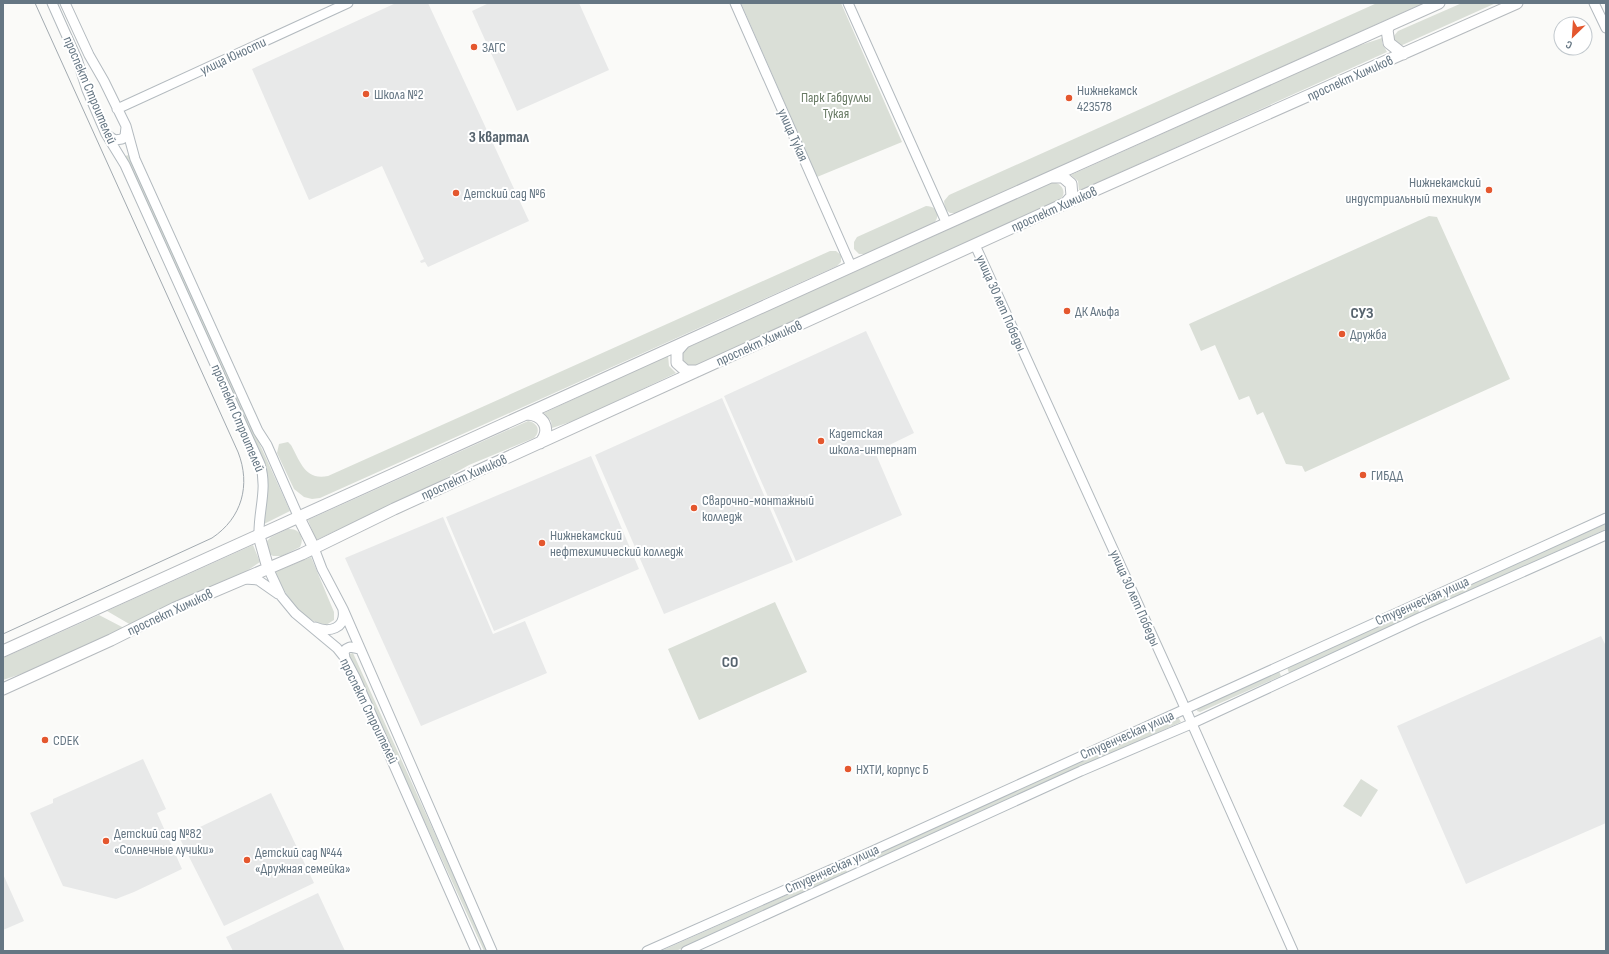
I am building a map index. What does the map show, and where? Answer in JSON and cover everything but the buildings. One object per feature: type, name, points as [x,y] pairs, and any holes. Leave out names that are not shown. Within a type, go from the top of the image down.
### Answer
[{"type":"main road","name":"проспект Строителей","points":[[52,3],[77,59],[106,134],[125,165],[260,464],[264,480],[259,515],[259,536],[268,568],[281,596],[295,613],[336,648],[345,658],[370,709],[476,951]]},
{"type":"main road","name":"проспект Строителей","points":[[65,3],[89,55],[104,81],[126,126],[135,159],[258,431],[267,445],[314,548],[322,569],[343,609],[492,951]]},
{"type":"main road","name":"улица Юности","points":[[118,109],[348,3]]},
{"type":"main road","name":"улица Тукая","points":[[735,3],[851,266]]},
{"type":"main road","points":[[848,3],[946,224]]},
{"type":"main road","points":[[3,651],[299,518],[851,266],[1439,3]]},
{"type":"main road","name":"проспект Химиков","points":[[3,689],[110,640],[175,608],[314,548],[394,509],[1064,204],[1518,3]]},
{"type":"main road","points":[[1594,3],[1606,28]]},
{"type":"main road","points":[[1389,26],[1387,30],[1389,43],[1403,54]]},
{"type":"main road","points":[[88,90],[88,83],[92,78],[104,81]]},
{"type":"main road","points":[[106,134],[114,140],[122,139],[125,136],[126,126]]},
{"type":"main road","points":[[1051,177],[1063,177],[1071,184],[1072,196],[1064,204]]},
{"type":"main road","name":"улица 30 лет Победы","points":[[975,245],[1293,951]]},
{"type":"main road","points":[[685,342],[677,351],[677,363],[686,371],[698,371]]},
{"type":"main road","points":[[526,414],[536,415],[545,424],[545,436],[539,444]]},
{"type":"main road","name":"Студенческая улица","points":[[647,951],[846,863],[1606,518]]},
{"type":"main road","name":"Студенческая улица","points":[[686,951],[1081,771],[1191,724],[1293,675],[1419,618],[1606,535]]},
{"type":"main road","points":[[244,579],[251,578],[263,583],[281,596]]},
{"type":"main road","points":[[1413,605],[1419,605],[1423,609],[1423,614],[1419,618]]},
{"type":"main road","points":[[310,626],[322,630],[333,630],[342,622],[343,609]]},
{"type":"main road","points":[[345,658],[344,652],[346,649],[360,649]]},
{"type":"main road","points":[[1285,663],[1282,669],[1284,672],[1293,675]]},
{"type":"main road","points":[[860,856],[862,866],[867,868]]},
{"type":"main road","points":[[846,863],[853,870],[854,875]]},
{"type":"shaded area","name":"Школа №2","points":[[396,3],[428,3],[529,221],[428,267],[425,262],[421,263],[420,261],[424,259],[382,166],[309,200],[252,69]]},
{"type":"shaded area","points":[[489,3],[579,3],[609,70],[517,111],[472,11]]},
{"type":"shaded area","name":"Кадетская школа-интернат","points":[[866,331],[914,433],[875,452],[902,515],[796,561],[724,396]]},
{"type":"shaded area","name":"Сварочно-монтажный колледж","points":[[722,398],[793,562],[664,614],[595,455]]},
{"type":"shaded area","name":"Нижнекамский нефтехимический колледж","points":[[591,456],[639,569],[494,631],[446,517]]},
{"type":"shaded area","points":[[443,517],[493,634],[525,621],[547,673],[421,726],[345,558]]},
{"type":"shaded area","points":[[1601,636],[1606,646],[1606,823],[1466,884],[1397,726]]},
{"type":"shaded area","name":"Детский сад №82 «Солнечные лучики»","points":[[143,759],[166,809],[157,813],[182,869],[116,899],[63,886],[30,813],[53,803],[53,799]]},
{"type":"shaded area","name":"Детский сад №44 «Дружная семейка»","points":[[271,793],[314,883],[224,926],[179,837]]},
{"type":"shaded area","points":[[3,874],[24,921],[3,930]]},
{"type":"shaded area","points":[[318,893],[345,951],[233,951],[226,937]]},
{"type":"green space","name":"Парк Габдуллы Тукая","points":[[741,3],[841,3],[902,142],[817,177]]},
{"type":"green space","points":[[1377,3],[1424,3],[957,213],[950,213],[945,209],[944,201],[949,195]]},
{"type":"green space","points":[[1462,3],[1496,3],[1398,47],[1393,37],[1398,31]]},
{"type":"green space","points":[[1382,38],[1382,43],[1387,52],[1079,191],[1078,181],[1071,175],[1352,48]]},
{"type":"green space","points":[[129,155],[290,511],[264,524],[268,479],[265,463],[125,156]]},
{"type":"green space","points":[[1053,182],[1063,189],[1063,195],[1060,200],[694,367],[683,365],[681,354],[686,348]]},
{"type":"green space","points":[[926,206],[930,206],[937,212],[937,217],[934,223],[867,254],[859,254],[854,249],[854,242],[857,237]]},
{"type":"green space","name":"Дружба","points":[[1429,216],[1437,217],[1510,379],[1305,472],[1302,466],[1286,464],[1263,412],[1257,415],[1249,396],[1239,400],[1215,345],[1201,351],[1189,324]]},
{"type":"green space","points":[[830,251],[836,251],[841,255],[841,262],[837,266],[320,498],[312,499],[304,497],[294,489],[277,453],[279,444],[288,442],[304,468],[309,473],[320,477],[328,476]]},
{"type":"green space","points":[[668,355],[669,366],[676,373],[579,419],[552,428],[551,421],[544,413]]},
{"type":"green space","points":[[528,421],[536,425],[538,430],[534,438],[469,465],[439,482],[316,540],[308,520]]},
{"type":"green space","points":[[1606,523],[1606,529],[1426,611],[1424,606]]},
{"type":"green space","points":[[288,529],[295,530],[300,534],[302,540],[300,547],[282,556],[273,556],[268,553],[267,541],[271,537]]},
{"type":"green space","points":[[253,545],[260,562],[245,572],[131,625],[107,611]]},
{"type":"green space","points":[[311,557],[334,612],[334,620],[326,625],[309,618],[294,605],[283,589],[275,572]]},
{"type":"green space","points":[[775,602],[807,672],[699,720],[668,649]]},
{"type":"green space","points":[[1416,609],[1419,611],[1418,615],[1289,673],[1287,667]]},
{"type":"green space","points":[[99,615],[124,628],[27,672],[3,680],[3,658]]},
{"type":"green space","points":[[353,653],[488,951],[484,951],[349,657],[349,654]]},
{"type":"green space","points":[[1279,671],[1281,676],[1200,712],[1197,711],[1198,707]]},
{"type":"green space","points":[[1178,717],[1181,722],[869,864],[867,858]]},
{"type":"green space","points":[[1361,779],[1378,790],[1361,817],[1343,806]]},
{"type":"green space","points":[[845,869],[848,873],[676,951],[661,951]]},
{"type":"tram line","points":[[3,634],[212,538],[231,521],[237,511],[241,500],[244,477],[238,452],[35,3]]},
{"type":"place","name":"ЗАГС","points":[[474,47]]},
{"type":"place","name":"Школа №2","points":[[366,94]]},
{"type":"place","name":"Нижнекамск 423578","points":[[1069,98]]},
{"type":"place","name":"Нижнекамский индустриальный техникум","points":[[1489,190]]},
{"type":"place","name":"Детский сад №6","points":[[456,193]]},
{"type":"place","name":"ДК Альфа","points":[[1067,311]]},
{"type":"place","name":"Дружба","points":[[1342,334]]},
{"type":"place","name":"Кадетская школа-интернат","points":[[821,441]]},
{"type":"place","name":"ГИБДД","points":[[1363,475]]},
{"type":"place","name":"Сварочно-монтажный колледж","points":[[694,508]]},
{"type":"place","name":"Нижнекамский нефтехимический колледж","points":[[542,543]]},
{"type":"place","name":"CDEK","points":[[45,740]]},
{"type":"place","name":"НХТИ, корпус Б","points":[[848,769]]},
{"type":"place","name":"Детский сад №82 «Солнечные лучики»","points":[[106,841]]},
{"type":"place","name":"Детский сад №44 «Дружная семейка»","points":[[247,860]]},
{"type":"district","name":"3 квартал","points":[[499,137]]},
{"type":"district","name":"СУЗ","points":[[1362,313]]},
{"type":"district","name":"СО","points":[[730,662]]}]
